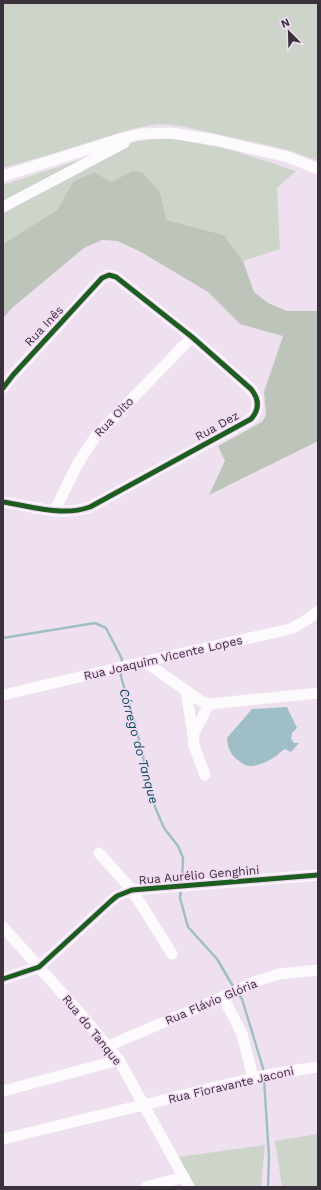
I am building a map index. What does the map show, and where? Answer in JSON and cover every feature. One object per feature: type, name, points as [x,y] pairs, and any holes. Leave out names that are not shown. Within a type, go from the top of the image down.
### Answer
[{"type":"street","points":[[3,176],[123,138],[141,134],[172,133],[215,140],[288,157],[318,169]]},
{"type":"street","points":[[3,207],[141,134]]},
{"type":"street","name":"Rua Dez","points":[[55,510],[72,512],[90,507],[251,419],[256,413],[258,406],[258,400],[255,394],[192,337],[116,277],[109,275],[102,278]]},
{"type":"street","name":"Rua Inês","points":[[3,388],[12,375],[102,278]]},
{"type":"street","name":"Rua Oito","points":[[55,510],[77,465],[95,437],[192,337]]},
{"type":"street","points":[[3,502],[55,510]]},
{"type":"street","name":"Rua Joaquim Vicente Lopes","points":[[3,695],[290,629],[305,622],[318,611]]},
{"type":"street","points":[[145,662],[186,691],[209,704],[318,693]]},
{"type":"street","points":[[186,691],[194,746],[205,775]]},
{"type":"street","points":[[193,735],[209,704]]},
{"type":"street","points":[[99,853],[132,890],[172,954]]},
{"type":"street","name":"Rua Aurélio Genghini","points":[[39,967],[117,896],[132,890],[193,886],[318,874]]},
{"type":"street","name":"Rua do Tanque","points":[[3,927],[119,1060],[187,1182]]},
{"type":"street","points":[[3,979],[39,967]]},
{"type":"street","name":"Rua Flávio Glória","points":[[108,1046],[224,997],[254,982],[279,974],[318,970]]},
{"type":"street","points":[[224,997],[242,1034],[256,1078]]},
{"type":"street","points":[[3,1091],[119,1060]]},
{"type":"street","name":"Rua Fioravante Jaconi","points":[[3,1139],[277,1073],[318,1067]]},
{"type":"street","points":[[146,1187],[187,1182]]},
{"type":"shaded area","points":[[3,3],[318,3],[318,161],[288,150],[181,126],[157,124],[132,129],[3,168]]},
{"type":"shaded area","points":[[159,138],[183,140],[232,150],[296,171],[277,188],[280,249],[243,261],[224,235],[167,220],[160,192],[142,172],[132,171],[111,182],[73,182],[57,210],[3,244],[3,212],[70,178],[134,142]]},
{"type":"shaded area","points":[[97,154],[3,203],[3,185]]},
{"type":"shaded area","points":[[132,171],[142,172],[160,192],[167,220],[224,235],[243,261],[254,292],[268,303],[287,311],[318,311],[318,441],[209,495],[225,461],[218,446],[262,422],[266,415],[264,392],[283,336],[240,324],[208,292],[141,252],[117,241],[102,240],[84,248],[12,308],[3,318],[3,244],[57,210],[73,182],[94,172],[111,182]]},
{"type":"shaded area","points":[[318,1134],[318,1187],[282,1187],[275,1141]]},
{"type":"shaded area","points":[[265,1145],[261,1187],[193,1187],[178,1157]]},
{"type":"water","points":[[287,707],[297,728],[292,733],[291,739],[294,743],[299,743],[291,752],[285,749],[268,761],[252,766],[243,764],[233,756],[227,738],[252,709]]},
{"type":"waterway","points":[[3,638],[95,623],[106,628],[122,659],[121,664]]},
{"type":"waterway","name":"Córrego do Tanque","points":[[121,669],[121,677],[135,723],[155,807],[164,828],[178,846],[183,858],[182,882]]},
{"type":"waterway","name":"Córrego do Tanque","points":[[181,889],[180,898],[188,927],[217,959],[234,988]]},
{"type":"waterway","name":"Córrego do Tanque","points":[[238,993],[242,999],[264,1074]]},
{"type":"waterway","name":"Córrego do Tanque","points":[[264,1079],[269,1157],[268,1187]]},
{"type":"cycle path","points":[[3,388],[13,375],[102,278],[109,275],[116,277],[192,337],[251,389],[257,400],[256,412],[251,419],[90,507],[79,510],[58,511],[3,502]]},
{"type":"cycle path","points":[[3,979],[39,967],[117,896],[132,890],[318,875]]}]
